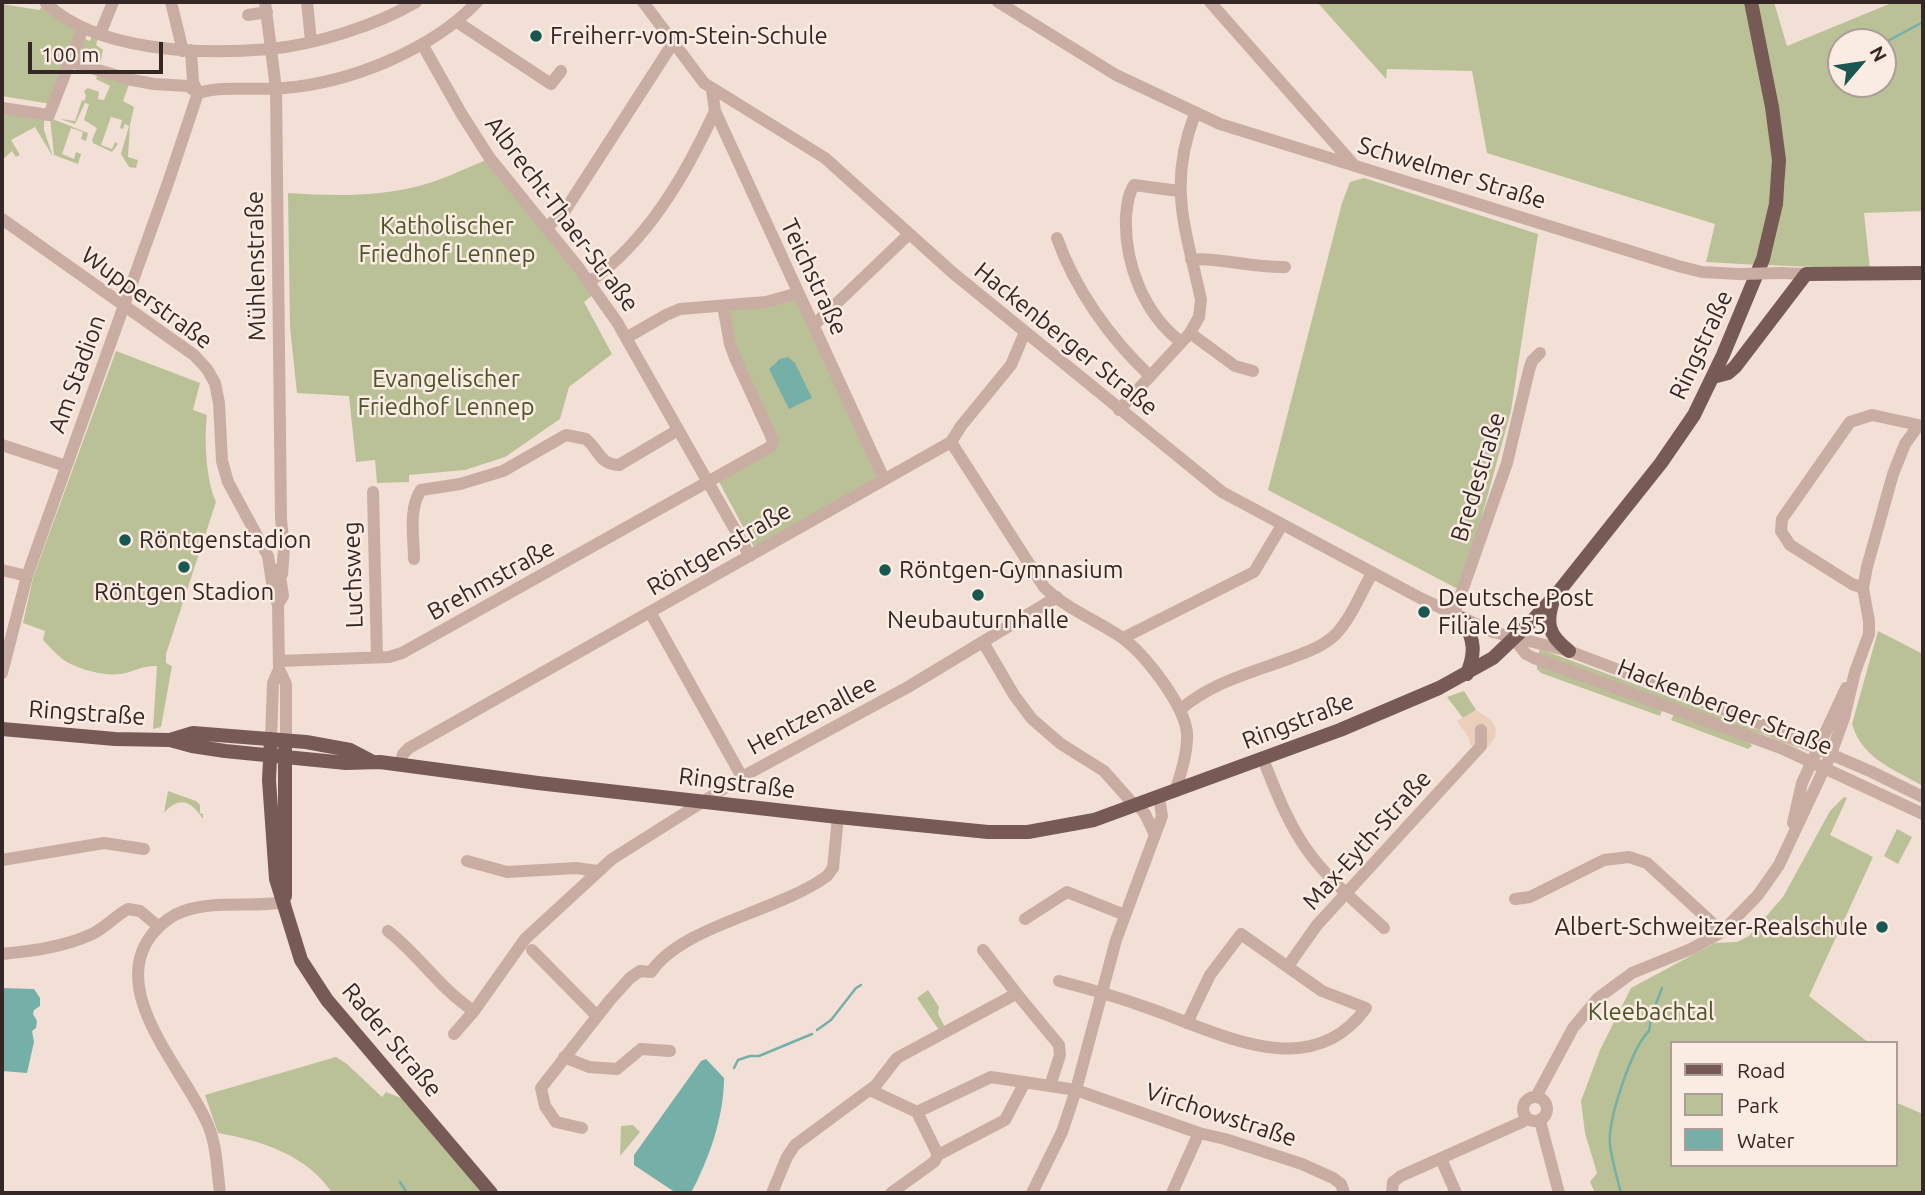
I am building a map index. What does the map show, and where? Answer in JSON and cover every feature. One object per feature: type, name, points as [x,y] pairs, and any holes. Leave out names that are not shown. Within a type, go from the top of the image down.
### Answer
[{"type":"main road","name":"Ringstraße","points":[[2,729],[106,739],[170,740],[192,746],[278,757],[346,763],[372,761],[452,773],[838,817],[988,832],[1028,832],[1076,824],[1136,806],[1395,708],[1467,674],[1490,660],[1514,639],[1556,595],[1684,432],[1699,407],[1763,259],[1778,194],[1778,143],[1751,2]]},
{"type":"main road","name":"Schwelmer Straße","points":[[1805,274],[1923,273]]},
{"type":"main road","points":[[1713,377],[1728,373],[1735,367],[1805,274]]},
{"type":"main road","points":[[1556,595],[1550,611],[1551,631],[1557,642],[1569,651]]},
{"type":"main road","points":[[1459,617],[1474,643],[1473,658],[1467,674]]},
{"type":"main road","name":"Ringstraße","points":[[170,740],[193,733],[279,740],[350,750],[372,761]]},
{"type":"main road","name":"Rader Straße","points":[[279,740],[278,757],[269,780],[276,879],[285,902],[296,950],[312,980],[491,1193]]},
{"type":"street","points":[[46,2],[66,20],[100,34],[145,46],[187,50],[271,49],[311,41],[392,15],[416,2]]},
{"type":"street","points":[[100,34],[113,2]]},
{"type":"street","name":"Am Stadion","points":[[2,673],[27,576],[198,93],[193,82],[187,50],[170,2]]},
{"type":"street","points":[[307,2],[311,41]]},
{"type":"street","points":[[385,2],[392,15]]},
{"type":"street","points":[[71,62],[143,82],[188,86],[198,93],[276,89],[317,83],[356,72],[422,44],[457,22],[477,2]]},
{"type":"street","name":"Hackenberger Straße","points":[[643,2],[698,77],[712,90],[825,158],[909,234],[1210,485],[1459,617],[1514,639],[1530,640],[1569,651],[1758,723],[1923,797]]},
{"type":"street","name":"Schwelmer Straße","points":[[998,2],[1116,75],[1195,114],[1238,131],[1678,266],[1702,272],[1805,274]]},
{"type":"street","points":[[1210,2],[1357,167]]},
{"type":"street","name":"Mühlenstraße","points":[[248,15],[266,7],[276,89],[281,519],[284,547],[282,574]]},
{"type":"street","points":[[457,22],[551,85],[561,71]]},
{"type":"street","points":[[2,108],[50,115],[83,28]]},
{"type":"street","points":[[546,228],[564,212],[673,43]]},
{"type":"street","name":"Albrecht-Thaer-Straße","points":[[422,44],[489,158],[589,282],[626,338],[750,556]]},
{"type":"street","name":"Teichstraße","points":[[712,90],[715,111],[884,479]]},
{"type":"street","points":[[589,282],[613,265],[658,211],[687,169],[715,111]]},
{"type":"street","points":[[1119,410],[1186,337],[1199,317],[1201,307],[1179,191],[1184,145],[1195,114]]},
{"type":"street","points":[[1179,191],[1134,185],[1130,192],[1126,228],[1129,254],[1141,290],[1162,325],[1235,366],[1253,370]]},
{"type":"street","name":"Wupperstraße","points":[[2,219],[194,355],[212,377],[219,403],[222,461],[228,482],[266,552]]},
{"type":"street","points":[[814,324],[909,234]]},
{"type":"street","points":[[1057,238],[1065,260],[1092,306],[1121,345],[1149,375]]},
{"type":"street","points":[[1191,259],[1234,260],[1266,268],[1285,267]]},
{"type":"street","points":[[626,338],[680,309],[766,302],[798,293]]},
{"type":"street","name":"Brehmstraße","points":[[279,665],[402,653],[770,447],[773,440],[730,344],[723,306]]},
{"type":"street","name":"Röntgenstraße","points":[[400,765],[403,754],[409,748],[951,442],[1011,365],[1025,332]]},
{"type":"street","name":"Bredestraße","points":[[1459,617],[1507,463],[1529,370],[1540,353]]},
{"type":"street","points":[[1559,1193],[1533,1119],[1523,1110],[1525,1102],[1536,1097],[1579,1019],[1605,992],[1641,968],[1691,949],[1722,932],[1758,895],[1779,865],[1830,754],[1844,718],[1870,626],[1863,588],[1893,474],[1905,444],[1920,426],[1872,415],[1850,422],[1782,519],[1781,531],[1790,545],[1852,584],[1863,588]]},
{"type":"street","points":[[414,559],[415,499],[421,491],[460,484],[503,471],[566,435],[586,439],[603,460],[619,465],[678,430]]},
{"type":"street","points":[[951,442],[1044,587],[1124,638],[1147,663],[1180,710],[1187,741],[1175,791]]},
{"type":"street","points":[[2,445],[66,466]]},
{"type":"street","name":"Luchsweg","points":[[373,492],[377,657]]},
{"type":"street","name":"Mühlenstraße","points":[[266,552],[276,537],[281,519]]},
{"type":"street","points":[[1124,638],[1254,572],[1282,525]]},
{"type":"street","points":[[266,552],[281,551],[284,547]]},
{"type":"street","points":[[266,552],[274,559],[282,574],[283,596],[278,604]]},
{"type":"street","points":[[266,552],[278,604],[279,665],[286,684],[279,740]]},
{"type":"street","points":[[2,570],[27,576]]},
{"type":"street","points":[[1180,710],[1200,694],[1226,681],[1325,643],[1342,626],[1372,573]]},
{"type":"street","name":"Hentzenallee","points":[[454,1034],[474,1011],[525,939],[597,872],[643,837],[742,777],[832,729],[1057,597]]},
{"type":"street","points":[[650,612],[742,777]]},
{"type":"street","name":"Hackenberger Straße","points":[[1514,639],[1526,654],[1534,658],[1781,748],[1923,814]]},
{"type":"street","points":[[983,642],[1014,695],[1032,719],[1061,744],[1104,771],[1146,814],[1155,835]]},
{"type":"street","points":[[1786,849],[1802,783],[1816,748],[1855,672]]},
{"type":"street","name":"Max-Eyth-Straße","points":[[1288,966],[1317,925],[1481,746],[1481,730]]},
{"type":"street","points":[[1263,759],[1277,796],[1297,835],[1317,863],[1384,928]]},
{"type":"street","points":[[1032,1193],[1062,1132],[1076,1090],[1125,915],[1162,816],[1159,797]]},
{"type":"street","points":[[582,1128],[556,1122],[545,1107],[541,1088],[597,1016],[630,978],[640,971],[651,972],[659,960],[693,937],[770,906],[827,877],[833,868],[838,817]]},
{"type":"street","points":[[2,860],[104,843],[145,849]]},
{"type":"street","points":[[1515,899],[1530,897],[1604,860],[1633,858],[1647,863],[1722,932]]},
{"type":"street","points":[[467,862],[507,872],[576,868],[597,872]]},
{"type":"street","points":[[1025,919],[1067,892],[1125,915]]},
{"type":"street","points":[[220,1193],[214,1146],[208,1126],[148,1018],[140,995],[137,967],[142,950],[159,926],[174,915],[212,905],[264,906],[285,902]]},
{"type":"street","points":[[2,954],[47,948],[95,933],[128,909],[140,911],[159,926]]},
{"type":"street","points":[[388,931],[402,942],[444,989],[474,1011]]},
{"type":"street","points":[[1059,981],[1102,993],[1187,1023],[1247,1044],[1267,1049],[1308,1047],[1334,1037],[1346,1030],[1366,1008],[1322,991],[1241,934],[1210,975],[1187,1023]]},
{"type":"street","points":[[533,950],[597,1016]]},
{"type":"street","points":[[983,950],[1059,1045],[1061,1051],[1050,1086]]},
{"type":"street","points":[[772,1193],[787,1157],[795,1146],[870,1090],[897,1058],[1017,994]]},
{"type":"street","points":[[564,1057],[589,1067],[617,1069],[641,1049],[670,1051]]},
{"type":"street","name":"Virchowstraße","points":[[917,1112],[989,1077],[1076,1090],[1199,1133],[1303,1164],[1333,1178],[1344,1193]]},
{"type":"street","points":[[891,1193],[934,1162],[939,1155],[1005,1120],[1025,1082]]},
{"type":"street","points":[[870,1090],[917,1112],[939,1155]]},
{"type":"street","points":[[1392,1193],[1393,1182],[1401,1176],[1533,1119],[1544,1118],[1548,1110],[1545,1101],[1536,1097]]},
{"type":"street","points":[[1172,1193],[1199,1133]]},
{"type":"street","points":[[1441,1158],[1456,1193]]},
{"type":"green space","points":[[1317,2],[1746,2],[1772,136],[1773,195],[1758,265],[1706,262],[1715,224],[1487,153],[1472,71],[1387,69],[1386,79]]},
{"type":"green space","points":[[1757,2],[1774,2],[1787,46],[1827,30],[1827,98],[1897,98],[1897,28],[1831,28],[1894,2],[1923,2],[1923,211],[1864,213],[1870,269],[1764,265],[1784,192],[1785,176]]},
{"type":"green space","points":[[2,4],[39,10],[44,5],[79,29],[51,104],[2,96]]},
{"type":"green space","points":[[92,35],[99,35],[96,45],[103,50],[99,69],[74,60],[85,39],[90,41]]},
{"type":"green space","points":[[99,71],[130,82],[123,101],[134,107],[128,157],[138,160],[136,168],[129,167],[121,154],[129,126],[125,124],[123,129],[120,128],[122,120],[111,117],[101,145],[112,149],[115,142],[118,144],[112,152],[93,143],[97,128],[84,120],[89,104],[85,103],[75,124],[60,119],[75,121],[86,96],[84,91],[88,88],[99,92],[98,99],[104,100],[110,86],[96,79]]},
{"type":"green space","points":[[2,114],[44,119],[44,130],[53,157],[35,127],[11,140],[20,155],[16,157],[12,151],[2,160]]},
{"type":"green space","points":[[50,118],[88,133],[86,141],[81,139],[83,132],[71,128],[62,154],[74,159],[76,152],[81,154],[78,164],[54,155]]},
{"type":"green space","name":"Evangelischer Friedhof Lennep","points":[[486,160],[593,295],[584,302],[612,354],[569,387],[560,419],[505,457],[465,470],[409,475],[409,482],[377,483],[375,460],[356,462],[349,396],[297,393],[290,327],[288,193],[354,195],[403,190],[436,181]]},
{"type":"green space","points":[[1364,178],[1538,234],[1511,411],[1480,523],[1458,589],[1268,490],[1342,203],[1350,182]]},
{"type":"green space","points":[[797,299],[879,477],[755,549],[718,480],[772,452],[738,357],[728,310]]},
{"type":"green space","name":"Röntgenstadion","points":[[116,351],[200,383],[193,410],[207,415],[207,459],[216,502],[166,654],[166,663],[172,666],[161,727],[153,729],[157,666],[114,674],[86,670],[57,655],[43,640],[45,631],[23,623],[33,578]]},
{"type":"green space","points":[[1878,631],[1923,654],[1923,786],[1871,755],[1863,746],[1852,724]]},
{"type":"green space","points":[[1540,649],[1799,745],[1798,748],[1538,655]]},
{"type":"green space","points":[[1537,664],[1662,710],[1660,716],[1541,673]]},
{"type":"green space","points":[[1464,691],[1476,710],[1463,718],[1447,697]]},
{"type":"green space","points":[[1674,714],[1752,746],[1748,749],[1671,720]]},
{"type":"green space","points":[[168,791],[196,801],[200,805],[203,819],[190,805],[181,802],[164,813]]},
{"type":"green space","name":"Kleebachtal","points":[[1844,797],[1847,798],[1830,835],[1873,857],[1809,996],[1866,1041],[1670,1041],[1670,1167],[1897,1167],[1897,1103],[1923,1114],[1923,1193],[1595,1193],[1590,1182],[1597,1173],[1585,1133],[1581,1101],[1600,1050],[1631,988],[1715,943],[1737,942],[1749,936],[1783,897],[1830,811]]},
{"type":"green space","points":[[1897,829],[1912,837],[1898,864],[1884,856]]},
{"type":"green space","points":[[928,990],[939,1007],[938,1014],[945,1027],[939,1030],[917,998]]},
{"type":"green space","points":[[336,1057],[382,1097],[386,1092],[406,1100],[485,1193],[332,1193],[310,1169],[281,1151],[218,1133],[205,1095]]},
{"type":"green space","points":[[633,1125],[640,1132],[620,1156],[621,1126]]},
{"type":"shaded area","points":[[1476,710],[1491,720],[1496,728],[1495,738],[1488,747],[1470,745],[1469,738],[1457,721]]},
{"type":"water","points":[[788,357],[795,363],[812,398],[789,409],[769,369],[780,359]]},
{"type":"water","points":[[2,988],[34,989],[40,998],[40,1006],[33,1014],[37,1021],[36,1028],[32,1031],[34,1042],[27,1073],[2,1071]]},
{"type":"water","points":[[706,1059],[724,1078],[718,1123],[704,1166],[691,1193],[676,1193],[634,1165],[634,1155],[701,1061]]},
{"type":"waterway","points":[[1897,36],[1923,22]]},
{"type":"waterway","points":[[817,1030],[831,1020],[861,985]]},
{"type":"waterway","points":[[1621,1193],[1610,1145],[1612,1119],[1628,1068],[1649,1031],[1662,988]]},
{"type":"waterway","points":[[734,1068],[738,1060],[759,1056],[812,1034]]},
{"type":"waterway","points":[[400,1182],[407,1193]]},
{"type":"place","name":"Freiherr-vom-Stein-Schule","points":[[536,36]]},
{"type":"place","name":"Röntgenstadion","points":[[125,540]]},
{"type":"place","name":"Röntgen Stadion","points":[[184,567]]},
{"type":"place","name":"Röntgen-Gymnasium","points":[[885,570]]},
{"type":"place","name":"Neubauturnhalle","points":[[978,595]]},
{"type":"place","name":"Deutsche Post Filiale 455","points":[[1424,612]]},
{"type":"place","name":"Albert-Schweitzer-Realschule","points":[[1882,927]]},
{"type":"park label","name":"Katholischer Friedhof Lennep","points":[[447,240]]}]
